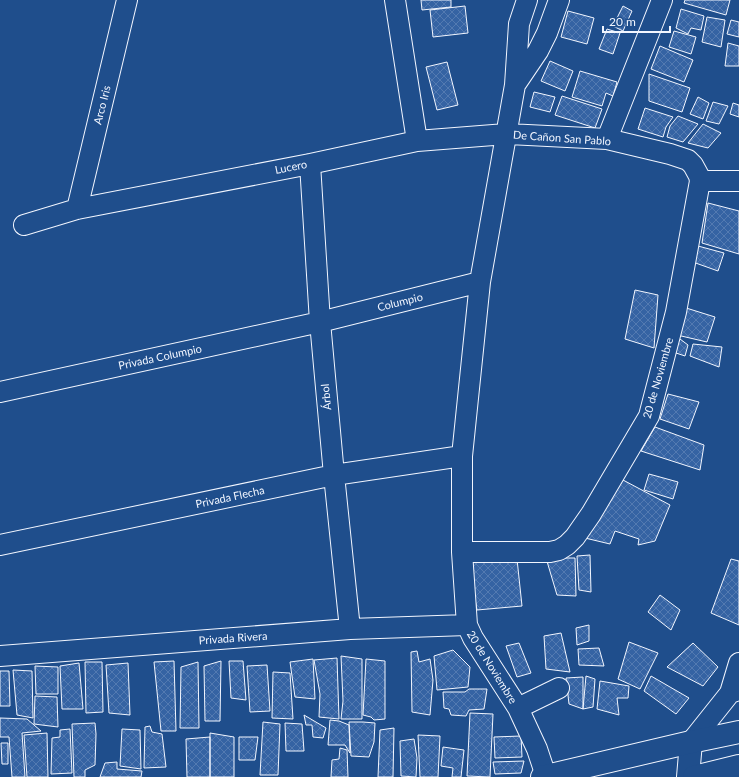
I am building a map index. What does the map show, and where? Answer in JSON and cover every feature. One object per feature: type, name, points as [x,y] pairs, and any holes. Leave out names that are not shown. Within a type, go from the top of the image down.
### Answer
[{"type":"main road","points":[[544,777],[739,732]]},
{"type":"main road","points":[[688,777],[692,742]]},
{"type":"main road","points":[[694,777],[739,766]]},
{"type":"street","name":"Arco Iris","points":[[77,209],[128,0]]},
{"type":"street","points":[[395,0],[417,141]]},
{"type":"street","name":"20 de Noviembre","points":[[527,0],[519,24],[515,85],[480,282],[462,456],[462,552],[466,625],[518,708],[537,749],[544,777]]},
{"type":"street","points":[[515,85],[538,52],[547,33],[559,0]]},
{"type":"street","points":[[607,139],[662,0]]},
{"type":"street","name":"Lucero","points":[[24,225],[77,209],[310,164],[417,141],[506,134]]},
{"type":"street","name":"De Cañon San Pablo","points":[[506,134],[607,139],[670,154],[688,160],[700,176],[700,181]]},
{"type":"street","name":"Árbol","points":[[310,164],[320,322],[350,629]]},
{"type":"street","points":[[700,181],[739,181]]},
{"type":"street","name":"20 de Noviembre","points":[[462,552],[550,552],[559,550],[575,537],[592,514],[648,416],[676,312],[700,181]]},
{"type":"street","name":"Columpio","points":[[320,322],[480,282]]},
{"type":"street","name":"Privada Columpio","points":[[0,392],[320,322]]},
{"type":"street","name":"Privada Flecha","points":[[0,545],[334,475],[462,456]]},
{"type":"street","name":"Privada Rivera","points":[[0,656],[350,629],[466,625]]},
{"type":"street","points":[[692,742],[734,691],[739,663]]},
{"type":"street","points":[[518,708],[559,688]]},
{"type":"building","points":[[421,0],[451,0],[451,7],[422,10]]},
{"type":"building","points":[[685,0],[730,0],[726,15],[684,3]]},
{"type":"building","points":[[465,6],[468,33],[433,37],[430,10]]},
{"type":"building","points":[[623,6],[632,11],[623,31],[613,26]]},
{"type":"building","points":[[681,9],[704,16],[701,30],[691,28],[688,34],[676,28]]},
{"type":"building","points":[[568,11],[594,18],[587,44],[561,37]]},
{"type":"building","points":[[707,17],[725,20],[721,47],[702,42]]},
{"type":"building","points":[[731,20],[739,22],[739,37],[727,34]]},
{"type":"building","points":[[607,29],[620,33],[613,54],[599,49]]},
{"type":"building","points":[[674,31],[696,37],[691,54],[669,47]]},
{"type":"building","points":[[728,43],[739,46],[739,66],[725,66]]},
{"type":"building","points":[[660,46],[693,60],[684,82],[651,69]]},
{"type":"building","points":[[550,61],[573,71],[565,91],[541,81]]},
{"type":"building","points":[[447,62],[458,105],[437,110],[426,67]]},
{"type":"building","points":[[580,71],[617,82],[613,96],[606,93],[602,106],[572,97]]},
{"type":"building","points":[[649,74],[690,88],[682,112],[649,101]]},
{"type":"building","points":[[534,92],[555,97],[550,112],[530,107]]},
{"type":"building","points":[[562,96],[602,109],[595,128],[555,115]]},
{"type":"building","points":[[698,97],[709,103],[703,119],[690,114]]},
{"type":"building","points":[[713,102],[728,106],[719,124],[706,121]]},
{"type":"building","points":[[733,103],[739,105],[739,117],[730,114]]},
{"type":"building","points":[[645,108],[673,117],[666,127],[663,137],[638,129]]},
{"type":"building","points":[[678,116],[698,124],[683,142],[667,137],[670,126]]},
{"type":"building","points":[[703,124],[721,133],[708,148],[688,143]]},
{"type":"building","points":[[708,203],[739,211],[739,254],[702,243]]},
{"type":"building","points":[[698,246],[724,253],[718,271],[690,261]]},
{"type":"building","points":[[635,290],[658,295],[654,348],[625,339]]},
{"type":"building","points":[[683,307],[715,317],[707,342],[677,335]]},
{"type":"building","points":[[680,339],[688,345],[685,356],[673,352]]},
{"type":"building","points":[[693,344],[722,347],[719,367],[690,356]]},
{"type":"building","points":[[668,394],[699,402],[689,429],[660,419]]},
{"type":"building","points":[[655,427],[704,445],[700,470],[641,451]]},
{"type":"building","points":[[649,474],[678,482],[673,499],[644,490]]},
{"type":"building","points":[[623,480],[670,505],[655,541],[638,545],[639,539],[615,531],[610,544],[585,538]]},
{"type":"building","points":[[590,555],[591,592],[579,590],[577,556]]},
{"type":"building","points":[[546,558],[575,558],[576,596],[557,595]]},
{"type":"building","points":[[517,559],[522,606],[477,610],[468,562]]},
{"type":"building","points":[[731,559],[739,561],[739,625],[711,613]]},
{"type":"building","points":[[660,595],[680,610],[671,630],[648,612]]},
{"type":"building","points":[[589,625],[589,641],[577,645],[576,628]]},
{"type":"building","points":[[561,633],[570,672],[546,669],[544,636]]},
{"type":"building","points":[[629,642],[658,653],[640,689],[618,679]]},
{"type":"building","points":[[519,643],[531,673],[517,677],[506,646]]},
{"type":"building","points":[[693,643],[718,667],[703,686],[667,667]]},
{"type":"building","points":[[599,648],[604,666],[579,665],[578,649]]},
{"type":"building","points":[[453,650],[470,667],[468,687],[437,690],[434,656]]},
{"type":"building","points":[[417,651],[419,662],[430,659],[433,680],[430,715],[412,712],[411,652]]},
{"type":"building","points":[[341,656],[362,659],[362,719],[341,719],[343,701]]},
{"type":"building","points":[[337,658],[339,719],[319,717],[320,694],[314,660]]},
{"type":"building","points":[[313,659],[315,699],[295,697],[290,662]]},
{"type":"building","points":[[366,659],[385,661],[385,719],[374,720],[371,717],[363,715]]},
{"type":"building","points":[[174,661],[176,731],[161,731],[154,662]]},
{"type":"building","points":[[221,661],[220,721],[205,721],[204,666]]},
{"type":"building","points":[[229,661],[243,661],[246,700],[231,698]]},
{"type":"building","points":[[85,662],[102,662],[103,712],[86,713]]},
{"type":"building","points":[[198,662],[199,728],[180,728],[181,667]]},
{"type":"building","points":[[79,663],[83,709],[62,709],[60,666]]},
{"type":"building","points":[[128,663],[130,715],[109,713],[106,665]]},
{"type":"building","points":[[267,665],[270,711],[250,712],[247,666]]},
{"type":"building","points":[[35,666],[58,667],[58,694],[36,694]]},
{"type":"building","points":[[13,670],[32,671],[33,718],[17,715]]},
{"type":"building","points":[[0,671],[9,671],[10,706],[0,706]]},
{"type":"building","points":[[273,672],[290,673],[293,719],[272,718]]},
{"type":"building","points":[[586,676],[595,679],[593,707],[583,709]]},
{"type":"building","points":[[651,676],[689,698],[676,714],[644,691]]},
{"type":"building","points":[[583,677],[583,709],[569,704],[566,678]]},
{"type":"building","points":[[600,681],[629,686],[628,698],[617,698],[619,715],[597,709]]},
{"type":"building","points":[[469,689],[487,689],[484,709],[469,710],[466,716],[451,715],[449,709],[444,708],[443,692],[465,692]]},
{"type":"building","points":[[35,696],[57,697],[58,727],[34,724]]},
{"type":"building","points":[[470,713],[493,714],[490,777],[467,776]]},
{"type":"building","points":[[304,715],[326,728],[323,738],[313,737],[312,725],[306,725]]},
{"type":"building","points":[[0,718],[27,719],[41,731],[22,733],[25,777],[12,777],[9,737],[0,737]]},
{"type":"building","points":[[330,720],[339,721],[349,725],[350,753],[345,745],[328,745]]},
{"type":"building","points":[[263,722],[280,724],[278,775],[260,775]]},
{"type":"building","points":[[349,722],[375,723],[374,742],[369,757],[351,756]]},
{"type":"building","points":[[95,723],[95,765],[85,770],[85,777],[74,777],[72,724]]},
{"type":"building","points":[[285,723],[302,724],[304,751],[286,751]]},
{"type":"building","points":[[150,726],[152,732],[162,734],[166,767],[144,768],[145,727]]},
{"type":"building","points":[[394,728],[393,777],[378,777],[380,730]]},
{"type":"building","points":[[70,729],[72,773],[51,774],[52,738],[60,737],[60,730]]},
{"type":"building","points":[[122,729],[140,730],[141,769],[120,766]]},
{"type":"building","points":[[47,733],[48,777],[27,777],[24,735]]},
{"type":"building","points":[[210,733],[234,737],[234,777],[210,777]]},
{"type":"building","points":[[418,735],[440,736],[438,777],[420,777]]},
{"type":"building","points":[[521,736],[522,757],[495,758],[494,737]]},
{"type":"building","points":[[210,737],[210,777],[187,777],[186,739]]},
{"type":"building","points":[[239,737],[258,737],[255,760],[239,760]]},
{"type":"building","points":[[414,739],[417,758],[416,777],[401,776],[400,741]]},
{"type":"building","points":[[1,743],[8,743],[8,764],[2,764]]},
{"type":"building","points":[[443,747],[464,750],[461,777],[452,777],[453,768],[441,766]]},
{"type":"building","points":[[340,748],[347,750],[348,777],[331,777],[332,760],[339,759]]},
{"type":"building","points":[[524,761],[521,773],[495,774],[493,762]]},
{"type":"building","points":[[117,762],[117,769],[142,771],[141,777],[100,777],[105,763]]}]
